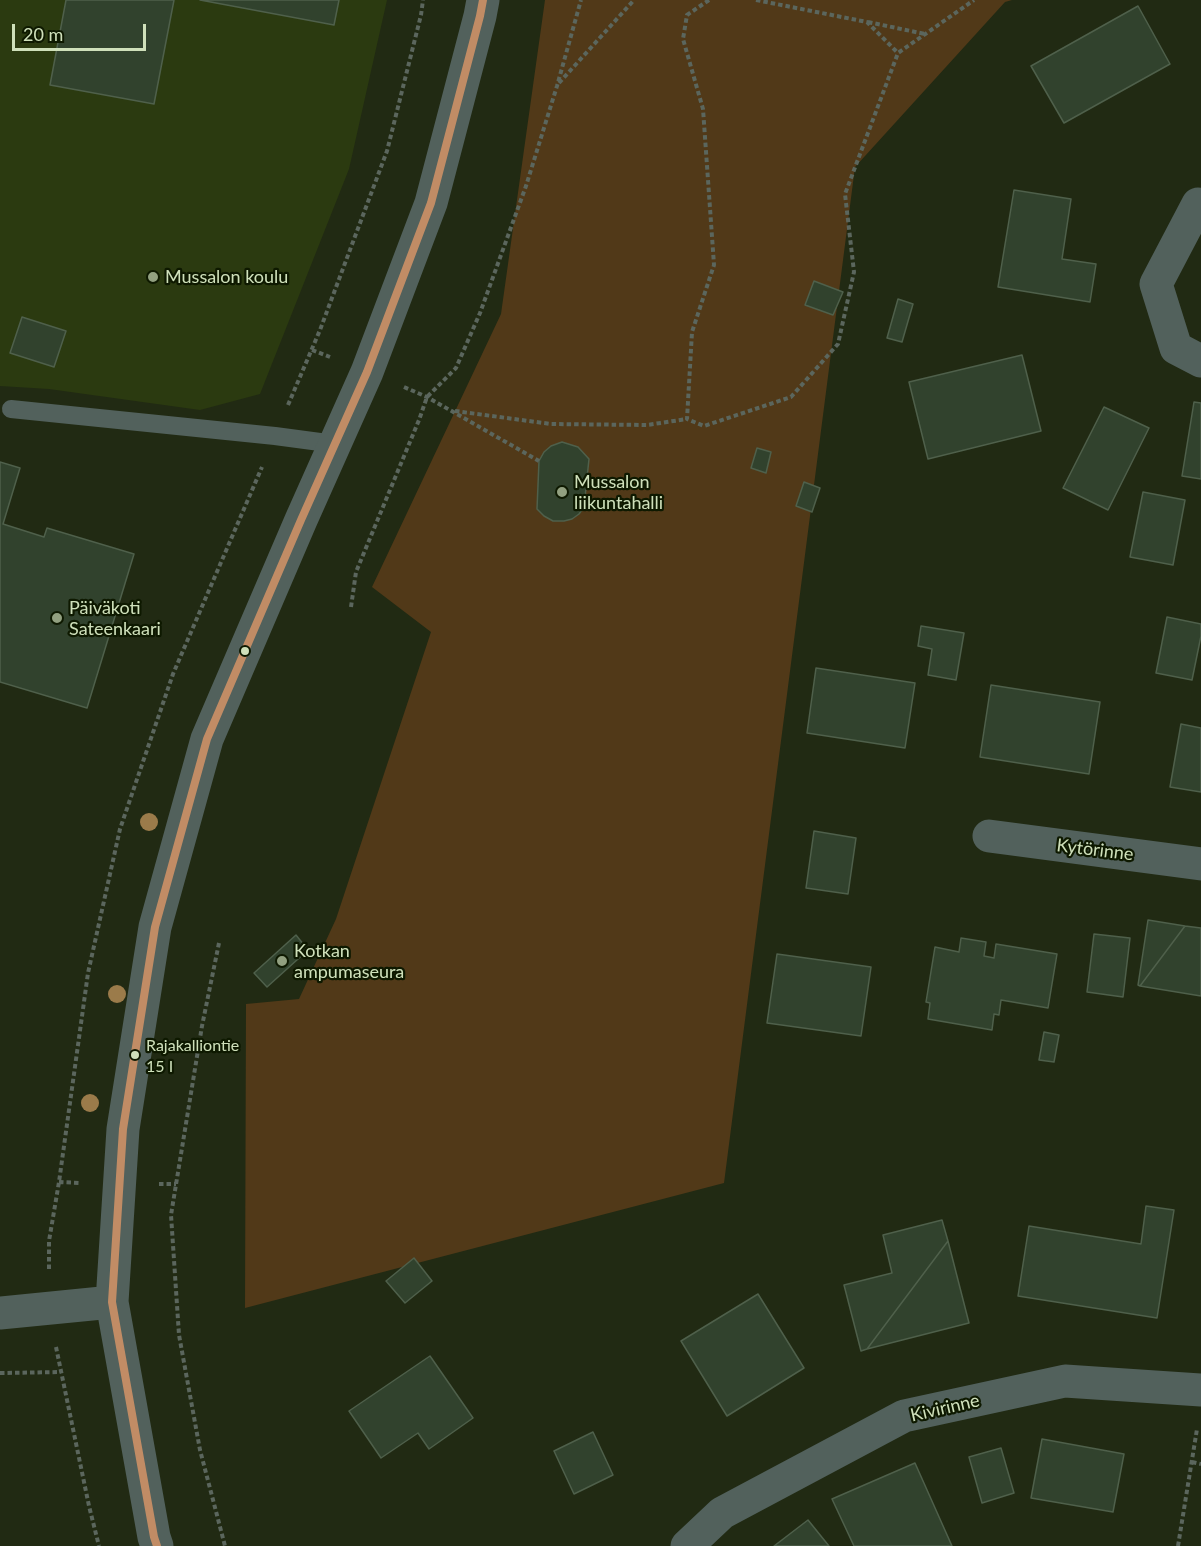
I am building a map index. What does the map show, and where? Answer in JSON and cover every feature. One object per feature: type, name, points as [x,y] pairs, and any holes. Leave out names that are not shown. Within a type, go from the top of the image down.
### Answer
[{"type":"street","points":[[157,1546],[112,1302],[123,1129],[154,927],[207,739],[368,372],[431,203],[483,0]]},
{"type":"street","points":[[1201,205],[1198,204],[1156,284],[1176,348],[1201,361]]},
{"type":"street","name":"Kytörinne","points":[[989,836],[1201,864]]},
{"type":"street","points":[[0,1312],[112,1302]]},
{"type":"street","name":"Kivirinne","points":[[687,1546],[722,1513],[904,1416],[1065,1381],[1200,1405]]},
{"type":"lane","points":[[11,410],[335,444]]},
{"type":"path","points":[[351,607],[356,572],[427,397],[456,368],[480,313],[526,186],[581,0]]},
{"type":"path","points":[[557,86],[634,0]]},
{"type":"path","points":[[687,419],[692,332],[714,265],[703,109],[683,39],[687,15],[709,0]]},
{"type":"path","points":[[756,0],[925,34]]},
{"type":"path","points":[[451,411],[551,424],[647,425],[687,419],[704,426],[791,397],[838,344],[854,272],[845,194],[898,53],[974,0]]},
{"type":"path","points":[[867,22],[898,53]]},
{"type":"path","points":[[427,397],[540,461]]},
{"type":"path","points":[[219,943],[202,1026],[171,1215],[179,1335],[200,1450],[225,1546]]},
{"type":"path","points":[[0,1373],[61,1372]]},
{"type":"path","points":[[1178,1546],[1200,1405]]},
{"type":"path","points":[[1192,1462],[1201,1464]]},
{"type":"shaded area","name":"Mussalon koulu","points":[[0,0],[387,0],[349,169],[260,394],[200,410],[49,389],[0,386]]},
{"type":"shaded area","points":[[545,0],[1012,0],[1005,2],[855,167],[724,1183],[245,1308],[246,1004],[299,999],[336,919],[431,632],[372,587],[501,314]]},
{"type":"building","points":[[66,0],[174,0],[154,104],[50,85]]},
{"type":"building","points":[[200,0],[339,0],[334,25]]},
{"type":"building","points":[[1138,6],[1170,64],[1064,123],[1031,66]]},
{"type":"building","points":[[1014,190],[1071,199],[1062,259],[1096,264],[1090,302],[998,287]]},
{"type":"building","points":[[814,281],[843,292],[833,315],[805,305]]},
{"type":"building","points":[[898,299],[913,304],[902,342],[887,338]]},
{"type":"building","points":[[22,317],[66,331],[54,367],[10,353]]},
{"type":"building","points":[[1022,355],[1041,431],[928,459],[909,382]]},
{"type":"building","points":[[1194,402],[1201,403],[1201,479],[1182,476]]},
{"type":"building","points":[[1104,407],[1149,428],[1108,510],[1063,488]]},
{"type":"building","name":"Mussalon liikuntahalli","points":[[562,442],[578,447],[589,459],[584,507],[572,519],[553,521],[537,509],[539,461],[551,446]]},
{"type":"building","points":[[757,448],[771,452],[766,473],[751,468]]},
{"type":"building","name":"Päiväkoti Sateenkaari","points":[[0,462],[20,468],[3,524],[44,537],[47,528],[134,554],[87,708],[0,682]]},
{"type":"building","points":[[804,482],[820,488],[812,512],[796,506]]},
{"type":"building","points":[[1143,492],[1185,500],[1173,565],[1130,557]]},
{"type":"building","points":[[1167,617],[1201,624],[1201,636],[1192,680],[1156,673]]},
{"type":"building","points":[[921,626],[964,633],[956,680],[928,675],[932,649],[918,646]]},
{"type":"building","points":[[816,668],[915,683],[905,748],[807,733]]},
{"type":"building","points":[[991,685],[1100,702],[1089,774],[980,757]]},
{"type":"building","points":[[1181,724],[1201,728],[1201,792],[1170,787]]},
{"type":"building","points":[[814,831],[856,838],[848,894],[806,888]]},
{"type":"building","points":[[1148,920],[1185,926],[1140,986],[1138,985]]},
{"type":"building","points":[[1185,926],[1201,928],[1201,996],[1140,986]]},
{"type":"building","points":[[1094,934],[1130,938],[1123,997],[1087,992]]},
{"type":"building","points":[[296,935],[308,950],[267,987],[254,973]]},
{"type":"building","points":[[961,938],[986,942],[984,956],[994,958],[996,944],[1057,954],[1048,1008],[1001,1000],[999,1015],[994,1014],[992,1030],[928,1019],[930,1003],[926,1002],[935,947],[959,952]]},
{"type":"building","points":[[777,954],[871,967],[861,1036],[767,1023]]},
{"type":"building","points":[[1044,1032],[1059,1035],[1054,1062],[1039,1060]]},
{"type":"building","points":[[1146,1206],[1174,1210],[1157,1318],[1018,1296],[1029,1226],[1141,1244]]},
{"type":"building","points":[[942,1220],[948,1241],[867,1349],[861,1351],[844,1285],[892,1273],[883,1235]]},
{"type":"building","points":[[948,1241],[969,1323],[867,1349]]},
{"type":"building","points":[[414,1258],[432,1281],[405,1303],[386,1281]]},
{"type":"building","points":[[758,1294],[804,1368],[727,1416],[681,1341]]},
{"type":"building","points":[[430,1356],[473,1418],[429,1449],[418,1433],[381,1458],[349,1411]]},
{"type":"building","points":[[593,1432],[613,1475],[574,1494],[554,1451]]},
{"type":"building","points":[[1042,1439],[1124,1454],[1113,1512],[1031,1498]]},
{"type":"building","points":[[1001,1448],[1014,1493],[982,1503],[969,1457]]},
{"type":"building","points":[[915,1463],[952,1546],[854,1546],[832,1499]]},
{"type":"building","points":[[808,1520],[829,1546],[774,1546]]},
{"type":"transit line","points":[[157,1546],[112,1302],[123,1129],[155,927],[207,739],[367,372],[431,203],[483,0]]},
{"type":"place","name":"Mussalon koulu","points":[[153,277]]},
{"type":"place","name":"Mussalon liikuntahalli","points":[[562,492]]},
{"type":"place","name":"Päiväkoti Sateenkaari","points":[[57,618]]},
{"type":"place","name":"Kotkan ampumaseura","points":[[282,961]]},
{"type":"place","name":"Rajakalliontie 15 I","points":[[135,1055]]}]
